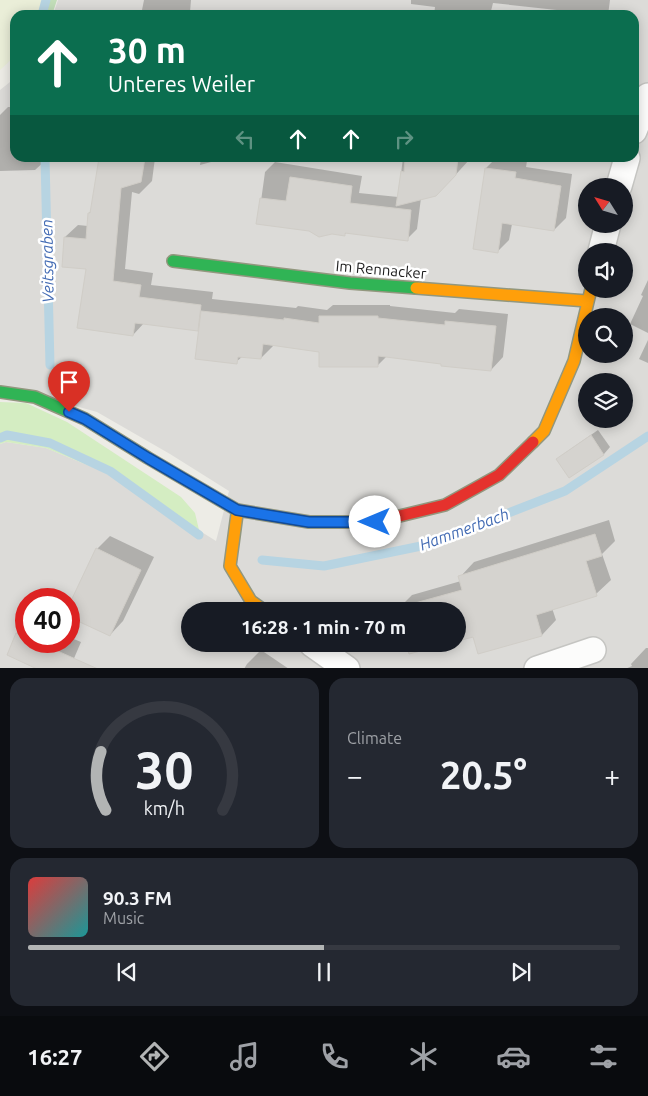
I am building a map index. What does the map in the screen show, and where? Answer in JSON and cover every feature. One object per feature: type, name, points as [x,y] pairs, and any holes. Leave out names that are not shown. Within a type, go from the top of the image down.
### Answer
[{"type":"street","points":[[639,118],[648,96]]},
{"type":"street","points":[[621,178],[625,162]]},
{"type":"street","name":"Im Rennacker","points":[[173,261],[350,283],[587,301]]},
{"type":"street","points":[[0,392],[35,397],[85,419],[237,510],[309,522],[375,522],[445,505],[499,475],[544,430],[574,361],[588,298]]},
{"type":"street","points":[[237,510],[230,566],[252,602]]},
{"type":"street","points":[[537,668],[593,650]]},
{"type":"street","points":[[324,652],[347,668]]},
{"type":"shaded area","points":[[58,0],[648,0],[648,668],[0,668],[0,444],[6,442],[46,448],[109,474],[216,541],[229,491],[97,412],[0,385],[0,90],[10,82],[10,162],[639,162],[639,10],[55,10]]},
{"type":"green space","points":[[0,0],[43,0],[42,10],[10,10],[10,61],[0,70]]},
{"type":"green space","points":[[43,0],[57,0],[54,10],[42,10]]},
{"type":"green space","points":[[0,402],[26,403],[67,422],[181,497],[195,513],[199,530],[109,474],[46,448],[6,442],[0,444]]},
{"type":"building","points":[[98,162],[144,162],[141,182],[121,188],[113,281],[141,285],[139,297],[201,305],[198,331],[135,323],[133,336],[77,328],[86,269],[62,267],[64,237],[86,239],[88,213],[90,213]]},
{"type":"building","points":[[405,162],[458,162],[456,175],[436,196],[396,206],[401,171],[404,172]]},
{"type":"building","points":[[485,168],[516,172],[515,178],[561,186],[554,231],[502,223],[498,253],[473,249]]},
{"type":"building","points":[[290,177],[352,186],[350,203],[411,210],[408,241],[345,233],[345,236],[332,234],[319,237],[309,231],[256,224],[260,198],[286,201]]},
{"type":"building","points":[[201,311],[319,323],[319,316],[378,316],[378,318],[445,325],[445,321],[496,326],[491,371],[441,366],[441,364],[378,356],[378,367],[319,367],[319,352],[263,344],[261,359],[238,357],[237,364],[195,359]]},
{"type":"building","points":[[591,435],[604,455],[569,478],[556,459]]},
{"type":"building","points":[[595,534],[602,556],[586,561],[597,596],[536,615],[542,636],[478,654],[473,637],[466,639],[466,602],[419,602],[462,590],[458,576]]},
{"type":"building","points":[[96,548],[141,570],[110,636],[80,622],[80,588],[77,588]]},
{"type":"building","points":[[15,635],[15,653],[62,653],[96,668],[35,668],[7,655]]},
{"type":"waterway","name":"Veitsgraben","points":[[43,10],[46,0]]},
{"type":"waterway","name":"Veitsgraben","points":[[45,162],[50,365]]},
{"type":"waterway","name":"Hammerbach","points":[[0,438],[7,435],[50,443],[110,471],[199,535]]},
{"type":"waterway","name":"Hammerbach","points":[[262,560],[324,566],[426,545],[565,491],[648,436]]},
{"type":"traffic: fast","points":[[173,261],[350,283],[416,288]]},
{"type":"traffic: fast","points":[[0,392],[35,397],[85,419],[237,510],[237,514]]},
{"type":"traffic: slow","points":[[416,288],[587,301]]},
{"type":"traffic: slow","points":[[533,442],[544,431],[574,361],[589,298]]},
{"type":"traffic: slow","points":[[237,514],[230,566],[252,602]]},
{"type":"traffic: jam","points":[[237,510],[309,522],[375,522],[445,505],[499,475],[533,442]]},
{"type":"route","points":[[69,412],[85,419],[237,510],[309,522],[375,522]]}]
